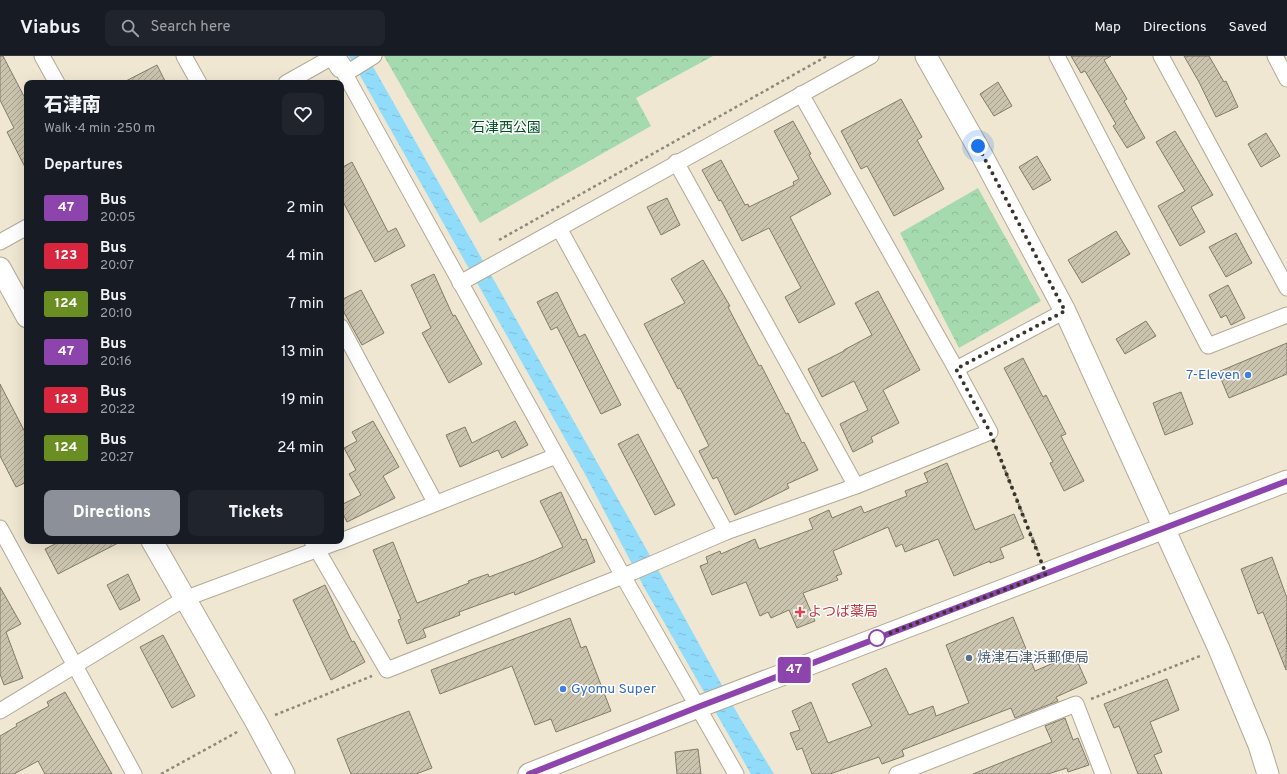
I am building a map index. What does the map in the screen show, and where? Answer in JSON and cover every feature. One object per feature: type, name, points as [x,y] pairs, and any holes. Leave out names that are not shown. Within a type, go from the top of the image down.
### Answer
[{"type":"street","points":[[42,56],[55,80]]},
{"type":"street","points":[[184,56],[197,80]]},
{"type":"street","points":[[294,80],[338,63],[374,56]]},
{"type":"street","points":[[464,281],[676,162],[871,56]]},
{"type":"street","points":[[926,56],[978,146],[1065,311],[1219,649],[1259,745],[1268,774]]},
{"type":"street","points":[[1057,56],[1208,346],[1287,315]]},
{"type":"street","points":[[1161,56],[1287,288]]},
{"type":"street","points":[[1275,56],[1287,79]]},
{"type":"street","points":[[338,63],[464,281],[556,456],[628,574],[702,705],[736,774]]},
{"type":"street","points":[[314,546],[387,670],[628,574],[726,532],[856,486],[990,432],[956,369],[800,94]]},
{"type":"street","points":[[676,162],[856,486]]},
{"type":"street","points":[[559,228],[726,532]]},
{"type":"street","points":[[0,242],[24,229]]},
{"type":"street","points":[[0,268],[24,312]]},
{"type":"street","points":[[956,369],[1065,311]]},
{"type":"street","points":[[344,333],[435,502]]},
{"type":"street","points":[[344,539],[435,502],[556,456]]},
{"type":"street","points":[[529,774],[702,705],[1287,481]]},
{"type":"street","points":[[0,528],[134,774]]},
{"type":"street","points":[[154,544],[256,722],[284,774]]},
{"type":"street","points":[[0,711],[184,599],[314,546],[324,544]]},
{"type":"street","points":[[897,774],[1076,704],[1103,774]]},
{"type":"path","points":[[499,240],[828,56]]},
{"type":"path","points":[[990,432],[1046,574]]},
{"type":"path","points":[[1076,704],[1219,649]]},
{"type":"path","points":[[161,774],[256,722],[387,670]]},
{"type":"green space","name":"石津西公園","points":[[384,56],[713,56],[636,98],[651,126],[480,223]]},
{"type":"green space","points":[[978,188],[1041,301],[959,348],[900,233]]},
{"type":"water","points":[[349,56],[367,56],[661,575],[740,718],[774,774],[751,774],[645,589],[586,476]]},
{"type":"building","points":[[0,56],[3,56],[24,96],[24,165],[7,132],[14,128],[0,100]]},
{"type":"building","points":[[1071,56],[1111,56],[1104,60],[1127,99],[1124,101],[1145,138],[1127,148],[1113,126],[1116,124],[1085,71],[1081,73]]},
{"type":"building","points":[[1184,56],[1209,56],[1224,82],[1226,81],[1238,107],[1216,117],[1199,82]]},
{"type":"building","points":[[157,65],[164,80],[128,80]]},
{"type":"building","points":[[998,82],[1012,106],[994,116],[980,94]]},
{"type":"building","points":[[901,99],[922,137],[917,140],[944,189],[894,216],[867,166],[861,169],[841,131]]},
{"type":"building","points":[[793,121],[811,154],[809,155],[831,194],[790,217],[835,304],[799,323],[785,297],[801,288],[769,228],[742,241],[721,200],[719,201],[702,170],[721,160],[745,205],[748,204],[749,207],[794,185],[793,182],[799,179],[774,131]]},
{"type":"building","points":[[1175,131],[1213,195],[1191,207],[1205,232],[1180,246],[1158,206],[1185,191],[1156,142]]},
{"type":"building","points":[[1266,133],[1280,156],[1261,167],[1248,144]]},
{"type":"building","points":[[1037,156],[1051,180],[1033,190],[1019,167]]},
{"type":"building","points":[[352,162],[388,232],[396,228],[405,246],[375,262],[344,204],[344,166]]},
{"type":"building","points":[[667,198],[680,225],[661,235],[647,207]]},
{"type":"building","points":[[1116,231],[1130,254],[1082,283],[1068,260]]},
{"type":"building","points":[[1236,233],[1252,263],[1226,277],[1209,247]]},
{"type":"building","points":[[703,260],[730,306],[728,307],[759,366],[761,365],[786,414],[788,413],[802,443],[804,442],[818,470],[787,484],[789,488],[735,515],[717,477],[713,479],[699,451],[709,446],[680,388],[678,389],[644,324],[685,303],[671,279]]},
{"type":"building","points":[[434,274],[453,316],[455,315],[482,364],[449,383],[422,333],[431,328],[411,285]]},
{"type":"building","points":[[1228,285],[1245,318],[1231,325],[1226,315],[1221,318],[1209,295]]},
{"type":"building","points":[[361,290],[384,333],[362,345],[344,312],[344,298]]},
{"type":"building","points":[[878,291],[920,370],[883,390],[899,423],[871,437],[873,442],[853,452],[840,424],[868,410],[854,381],[822,397],[808,369],[872,335],[855,303]]},
{"type":"building","points":[[557,292],[579,337],[585,334],[621,405],[601,414],[557,327],[551,330],[537,302]]},
{"type":"building","points":[[1146,321],[1156,336],[1125,354],[1116,339]]},
{"type":"building","points":[[1287,343],[1287,374],[1229,398],[1218,372]]},
{"type":"building","points":[[1023,358],[1043,397],[1046,395],[1066,434],[1061,436],[1084,481],[1064,491],[1050,463],[1053,462],[1004,368]]},
{"type":"building","points":[[0,384],[24,430],[24,483],[16,487],[0,456]]},
{"type":"building","points":[[1181,392],[1193,424],[1165,435],[1153,403]]},
{"type":"building","points":[[373,421],[399,467],[383,476],[395,498],[347,522],[344,516],[344,504],[361,495],[349,474],[356,470],[344,448],[357,441],[352,432]]},
{"type":"building","points":[[515,421],[528,445],[502,458],[498,450],[460,467],[446,435],[465,427],[472,443]]},
{"type":"building","points":[[638,434],[675,505],[655,515],[618,444]]},
{"type":"building","points":[[947,463],[975,530],[1014,514],[1024,538],[1000,548],[1004,558],[990,563],[990,561],[954,576],[938,539],[905,552],[902,544],[896,547],[888,527],[833,551],[842,574],[836,576],[838,580],[803,593],[815,621],[797,628],[789,610],[771,618],[768,612],[760,616],[746,582],[712,595],[700,566],[708,563],[706,557],[720,551],[721,554],[755,539],[759,549],[813,529],[809,519],[829,510],[832,518],[861,506],[864,513],[907,496],[905,491],[928,482],[924,473]]},
{"type":"building","points":[[561,492],[582,540],[586,539],[595,562],[515,595],[514,592],[459,612],[460,615],[423,629],[426,637],[407,644],[398,620],[401,619],[373,550],[393,542],[417,603],[469,583],[468,581],[488,574],[489,577],[563,547],[540,501]]},
{"type":"building","points":[[55,544],[116,544],[58,574],[45,549]]},
{"type":"building","points":[[1272,557],[1287,598],[1286,670],[1263,612],[1258,614],[1241,569]]},
{"type":"building","points":[[128,574],[140,600],[120,610],[107,585]]},
{"type":"building","points":[[325,585],[352,642],[354,641],[365,662],[331,680],[293,600]]},
{"type":"building","points":[[0,587],[21,624],[6,632],[23,678],[4,685],[0,674]]},
{"type":"building","points":[[1013,617],[1035,671],[1074,654],[1087,683],[1056,697],[1058,701],[1015,718],[1011,708],[902,750],[904,756],[882,764],[879,757],[830,774],[812,774],[802,748],[797,750],[790,733],[800,730],[792,711],[811,702],[828,743],[872,726],[852,684],[886,668],[909,715],[933,706],[936,716],[969,703],[946,645]]},
{"type":"building","points":[[570,618],[581,648],[586,646],[611,711],[556,732],[551,719],[535,725],[512,666],[440,694],[431,670]]},
{"type":"building","points":[[163,635],[195,696],[172,708],[140,647]]},
{"type":"building","points":[[1167,679],[1179,710],[1150,722],[1162,752],[1154,755],[1162,774],[1138,774],[1119,726],[1114,728],[1104,704]]},
{"type":"building","points":[[65,692],[112,774],[45,774],[38,761],[14,774],[0,774],[0,736],[17,726],[16,724],[49,706],[47,702]]},
{"type":"building","points":[[409,711],[432,768],[416,774],[351,774],[337,739]]},
{"type":"building","points":[[1065,718],[1073,740],[1078,738],[1089,765],[1068,772],[1067,768],[1048,774],[973,774],[1052,742],[1045,726]]},
{"type":"building","points":[[698,749],[701,774],[677,774],[675,752]]},
{"type":"bus line","name":"47","points":[[529,774],[698,707],[1287,481]]},
{"type":"place","name":"7-Eleven","points":[[1248,375]]},
{"type":"place","name":"よつば薬局","points":[[800,612]]},
{"type":"place","name":"焼津石津浜郵便局","points":[[969,658]]},
{"type":"place","name":"Gyomu Super","points":[[563,689]]},
{"type":"route","points":[[877,638],[1046,574],[990,432],[956,369],[1065,311],[978,146]]}]
